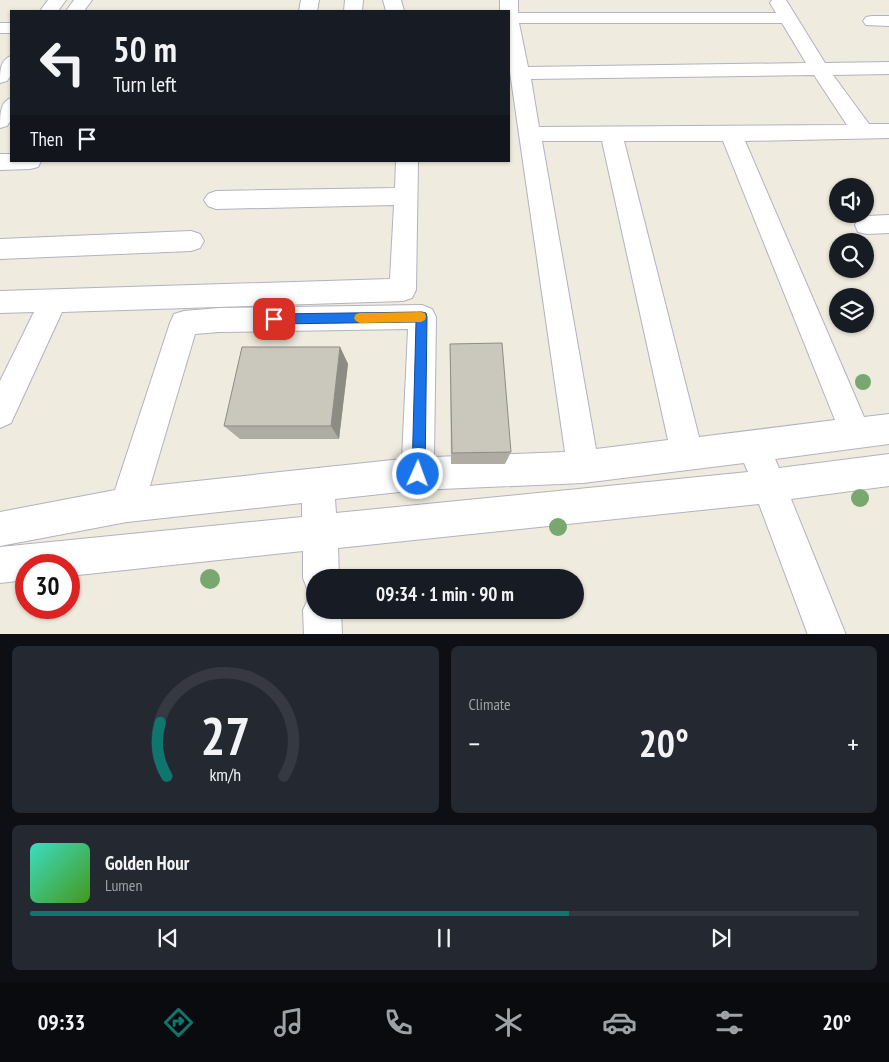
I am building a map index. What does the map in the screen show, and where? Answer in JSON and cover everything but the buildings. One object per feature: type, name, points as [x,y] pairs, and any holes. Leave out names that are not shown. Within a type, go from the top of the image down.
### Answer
[{"type":"street","points":[[777,0],[820,70],[863,132]]},
{"type":"street","points":[[510,12],[788,18]]},
{"type":"street","points":[[510,18],[583,467]]},
{"type":"street","points":[[0,78],[10,63]]},
{"type":"street","points":[[520,73],[889,68]]},
{"type":"street","points":[[530,134],[731,134],[889,131]]},
{"type":"street","points":[[611,134],[687,453]]},
{"type":"street","points":[[731,134],[855,432]]},
{"type":"street","points":[[0,302],[404,290],[407,162]]},
{"type":"street","points":[[216,200],[406,196]]},
{"type":"street","points":[[0,250],[191,241]]},
{"type":"street","points":[[0,413],[53,301]]},
{"type":"street","points":[[127,505],[184,323],[219,320],[422,317],[418,474]]},
{"type":"street","points":[[0,528],[127,505],[418,474],[583,467],[889,429]]},
{"type":"street","points":[[754,446],[827,634]]},
{"type":"street","points":[[0,565],[769,486],[889,470]]},
{"type":"street","points":[[318,484],[321,569]]},
{"type":"street","points":[[322,619],[323,634]]},
{"type":"slow traffic","points":[[360,318],[421,317]]},
{"type":"route","points":[[274,319],[422,317],[418,474]]}]
